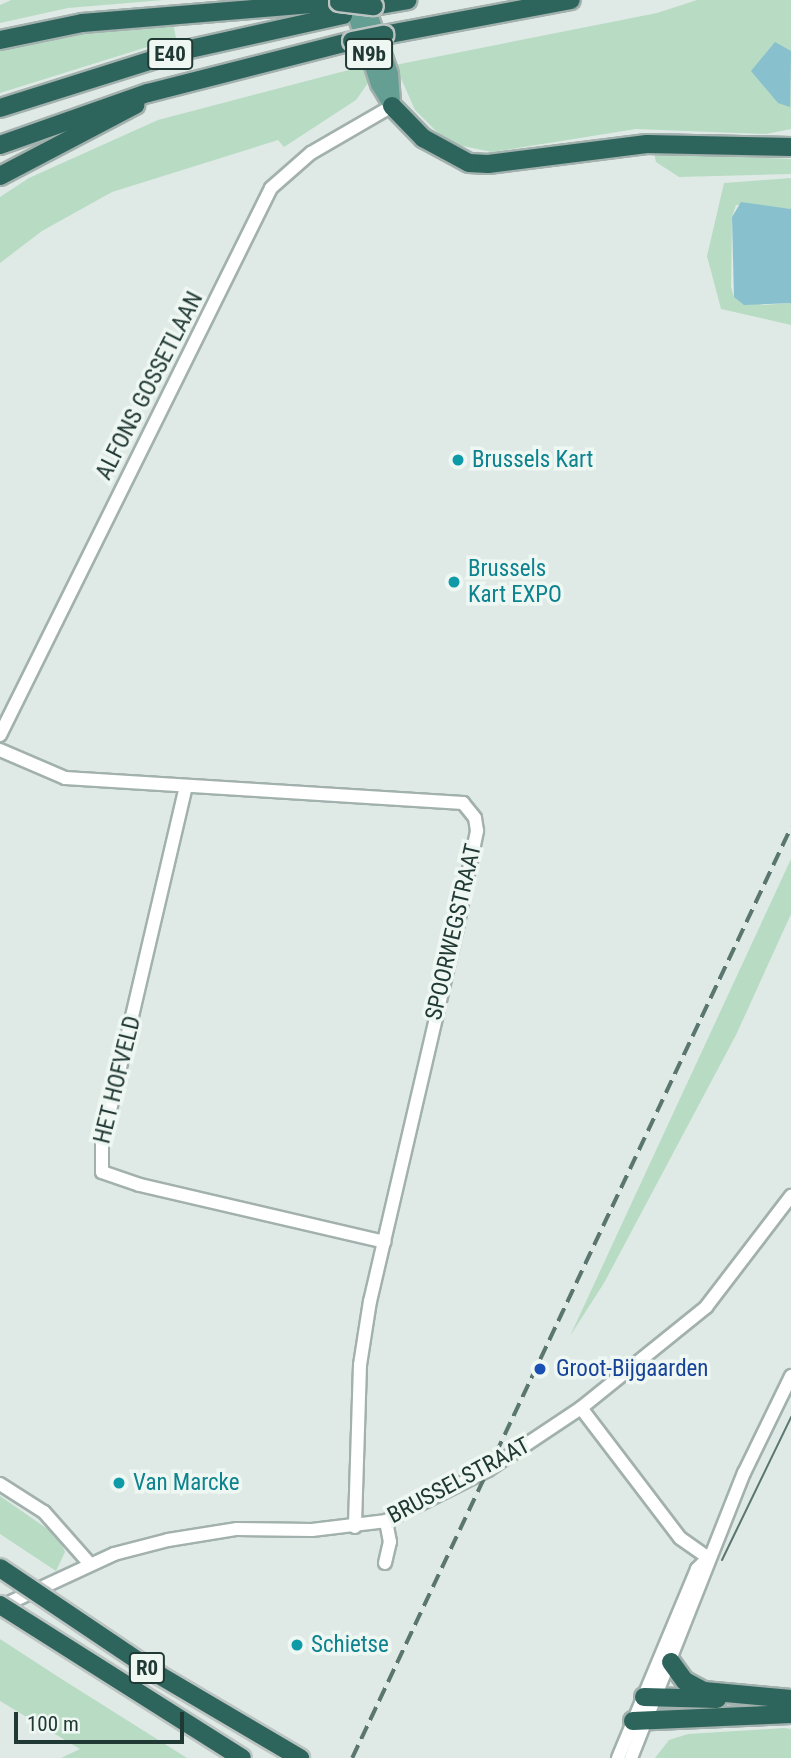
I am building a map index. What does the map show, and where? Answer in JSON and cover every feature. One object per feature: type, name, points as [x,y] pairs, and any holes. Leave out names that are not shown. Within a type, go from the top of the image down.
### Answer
[{"type":"highway","name":"E40","points":[[0,108],[141,62],[344,5],[407,0]]},
{"type":"highway","name":"E40","points":[[0,145],[148,93],[352,41],[571,0]]},
{"type":"highway","points":[[0,40],[82,23],[344,5]]},
{"type":"highway","points":[[0,176],[125,112],[148,93]]},
{"type":"highway","points":[[392,106],[423,138],[469,163],[488,164],[647,144],[791,147]]},
{"type":"highway","name":"R0","points":[[0,1569],[159,1675],[300,1758]]},
{"type":"highway","name":"R0","points":[[0,1606],[242,1758]]},
{"type":"highway","points":[[671,1662],[685,1681],[704,1691],[735,1696]]},
{"type":"highway","points":[[650,1698],[735,1696],[791,1699]]},
{"type":"highway","points":[[639,1722],[682,1716],[791,1714]]},
{"type":"main road","name":"N9b","points":[[369,3],[390,74],[392,106]]},
{"type":"main road","name":"N9b","points":[[344,5],[392,106]]},
{"type":"street","name":"ALFONS GOSSETLAAN","points":[[0,734],[271,188],[311,153],[392,106]]},
{"type":"street","name":"SPOORWEGSTRAAT","points":[[0,750],[65,778],[463,803],[475,818],[477,831],[459,919],[384,1242],[360,1365],[355,1527]]},
{"type":"street","name":"HET HOFVELD","points":[[186,786],[102,1144],[102,1172],[140,1185],[384,1242]]},
{"type":"street","name":"BRUSSELSTRAAT","points":[[0,1606],[90,1564],[206,1533],[355,1527],[386,1521],[498,1466],[581,1408],[706,1307],[791,1196]]},
{"type":"street","points":[[650,1698],[671,1662],[709,1559],[791,1376]]},
{"type":"street","points":[[581,1408],[680,1538],[709,1559]]},
{"type":"street","points":[[0,1485],[44,1512],[90,1564]]},
{"type":"street","points":[[386,1521],[390,1542],[386,1563]]},
{"type":"street","points":[[618,1758],[650,1698],[696,1569],[709,1559]]},
{"type":"street","points":[[631,1758],[639,1722]]},
{"type":"green space","points":[[11,0],[164,0],[68,8],[0,23],[0,5]]},
{"type":"green space","points":[[697,0],[791,0],[791,129],[766,134],[636,129],[492,152],[448,143],[415,110],[395,65],[657,13]]},
{"type":"green space","points":[[173,23],[176,38],[0,93],[0,48],[59,34]]},
{"type":"green space","points":[[364,66],[368,83],[356,100],[284,147],[278,140],[112,192],[42,231],[0,263],[0,197],[29,178],[158,120]]},
{"type":"green space","points":[[654,153],[791,159],[791,174],[679,177],[656,162]]},
{"type":"green space","points":[[791,178],[791,209],[736,205],[732,217],[731,287],[734,297],[763,305],[791,303],[791,325],[721,309],[707,256],[724,183]]},
{"type":"green space","points":[[791,859],[791,914],[736,1035],[604,1283],[570,1336]]},
{"type":"green space","points":[[0,1496],[59,1537],[65,1552],[56,1571],[0,1534]]},
{"type":"green space","points":[[0,1639],[187,1758],[61,1758],[80,1749],[0,1701]]},
{"type":"green space","points":[[791,1729],[791,1758],[655,1758],[669,1740],[688,1734]]},
{"type":"water","points":[[775,42],[791,51],[790,107],[778,103],[751,71]]},
{"type":"water","points":[[741,202],[791,209],[791,303],[744,305],[734,297],[732,217]]},
{"type":"tram line","points":[[722,1560],[791,1417]]},
{"type":"railway","points":[[352,1758],[791,827]]},
{"type":"place","name":"Brussels Kart","points":[[458,460]]},
{"type":"place","name":"Brussels Kart EXPO","points":[[454,582]]},
{"type":"place","name":"Groot-Bijgaarden","points":[[540,1369]]},
{"type":"place","name":"Van Marcke","points":[[119,1483]]},
{"type":"place","name":"Schietse","points":[[297,1645]]}]
